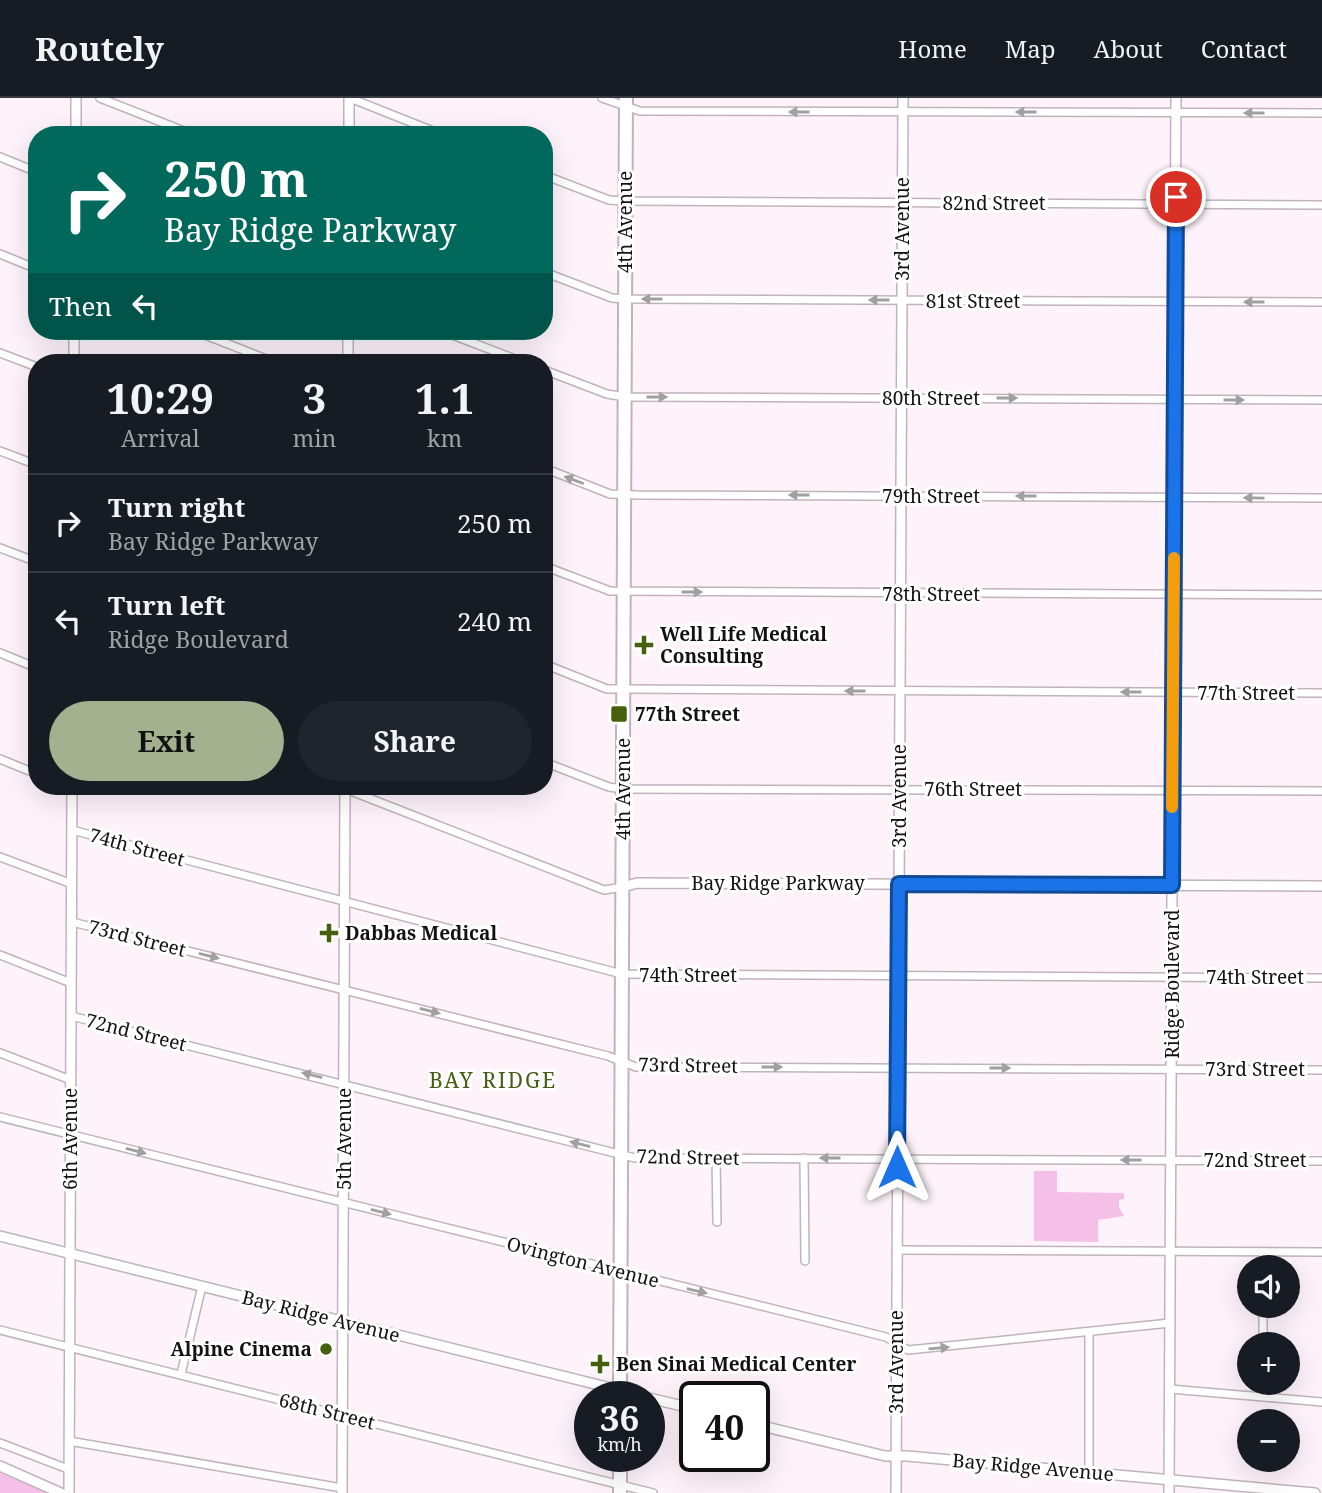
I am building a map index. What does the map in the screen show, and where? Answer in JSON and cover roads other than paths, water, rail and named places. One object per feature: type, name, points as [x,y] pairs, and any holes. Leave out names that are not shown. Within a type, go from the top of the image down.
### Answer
[{"type":"main road","name":"4th Avenue","points":[[620,1381],[626,102]]},
{"type":"street","points":[[76,98],[76,126]]},
{"type":"street","points":[[100,98],[171,126]]},
{"type":"street","points":[[349,126],[349,98],[420,126]]},
{"type":"street","points":[[602,98],[626,102],[640,111],[680,112],[1322,113]]},
{"type":"street","name":"3rd Avenue","points":[[895,1493],[903,98]]},
{"type":"street","name":"Ridge Boulevard","points":[[1169,1493],[1176,98]]},
{"type":"street","points":[[0,157],[28,168]]},
{"type":"street","name":"82nd Street","points":[[553,178],[609,200],[625,201],[1322,205]]},
{"type":"street","points":[[0,254],[28,265]]},
{"type":"street","name":"81st Street","points":[[553,275],[612,298],[625,299],[1322,302]]},
{"type":"street","points":[[218,340],[254,354]]},
{"type":"street","points":[[466,340],[502,354]]},
{"type":"street","points":[[0,353],[28,364]]},
{"type":"street","name":"80th Street","points":[[553,373],[607,394],[625,397],[1322,400]]},
{"type":"street","points":[[0,451],[28,462]]},
{"type":"street","name":"79th Street","points":[[553,472],[610,494],[624,495],[1322,498]]},
{"type":"street","points":[[0,548],[28,559]]},
{"type":"street","name":"78th Street","points":[[553,569],[610,591],[624,592],[1322,596]]},
{"type":"street","points":[[0,653],[28,664]]},
{"type":"street","name":"77th Street","points":[[553,668],[607,689],[622,690],[1322,693]]},
{"type":"street","points":[[0,760],[28,771]]},
{"type":"street","name":"76th Street","points":[[553,765],[609,787],[623,789],[1322,791]]},
{"type":"street","name":"6th Avenue","points":[[69,1493],[72,795]]},
{"type":"street","name":"5th Avenue","points":[[342,1490],[343,795]]},
{"type":"street","name":"Bay Ridge Parkway","points":[[363,795],[604,890],[637,883],[1322,886]]},
{"type":"street","name":"74th Street","points":[[72,830],[622,974],[1322,978]]},
{"type":"street","points":[[0,857],[72,884]]},
{"type":"street","name":"73rd Street","points":[[72,922],[636,1067],[1322,1070]]},
{"type":"street","points":[[0,955],[71,983]]},
{"type":"street","name":"72nd Street","points":[[71,1016],[635,1158],[1322,1161]]},
{"type":"street","points":[[0,1053],[71,1080]]},
{"type":"street","name":"Ovington Avenue","points":[[0,1117],[886,1337],[908,1350],[941,1349],[1170,1323]]},
{"type":"street","points":[[716,1157],[717,1222]]},
{"type":"street","points":[[804,1158],[805,1261]]},
{"type":"street","name":"Bay Ridge Avenue","points":[[0,1236],[343,1321],[574,1382]]},
{"type":"street","points":[[897,1250],[1322,1252]]},
{"type":"street","points":[[181,1374],[202,1286]]},
{"type":"street","name":"68th Street","points":[[0,1330],[342,1415],[620,1489],[653,1493]]},
{"type":"street","points":[[1089,1332],[1089,1473]]},
{"type":"street","points":[[1170,1389],[1322,1402]]},
{"type":"street","name":"Bay Ridge Avenue","points":[[770,1428],[885,1456],[1315,1493]]},
{"type":"street","points":[[69,1441],[342,1490]]},
{"type":"street","points":[[0,1443],[68,1469]]},
{"type":"street","points":[[0,1466],[61,1493]]},
{"type":"place","name":"Well Life Medical Consulting","points":[[644,645]]},
{"type":"place","name":"77th Street","points":[[619,714]]},
{"type":"place","name":"Dabbas Medical","points":[[329,933]]},
{"type":"place","name":"Alpine Cinema","points":[[326,1349]]},
{"type":"place","name":"Ben Sinai Medical Center","points":[[600,1364]]},
{"type":"district","name":"BAY RIDGE","points":[[493,1080]]}]
